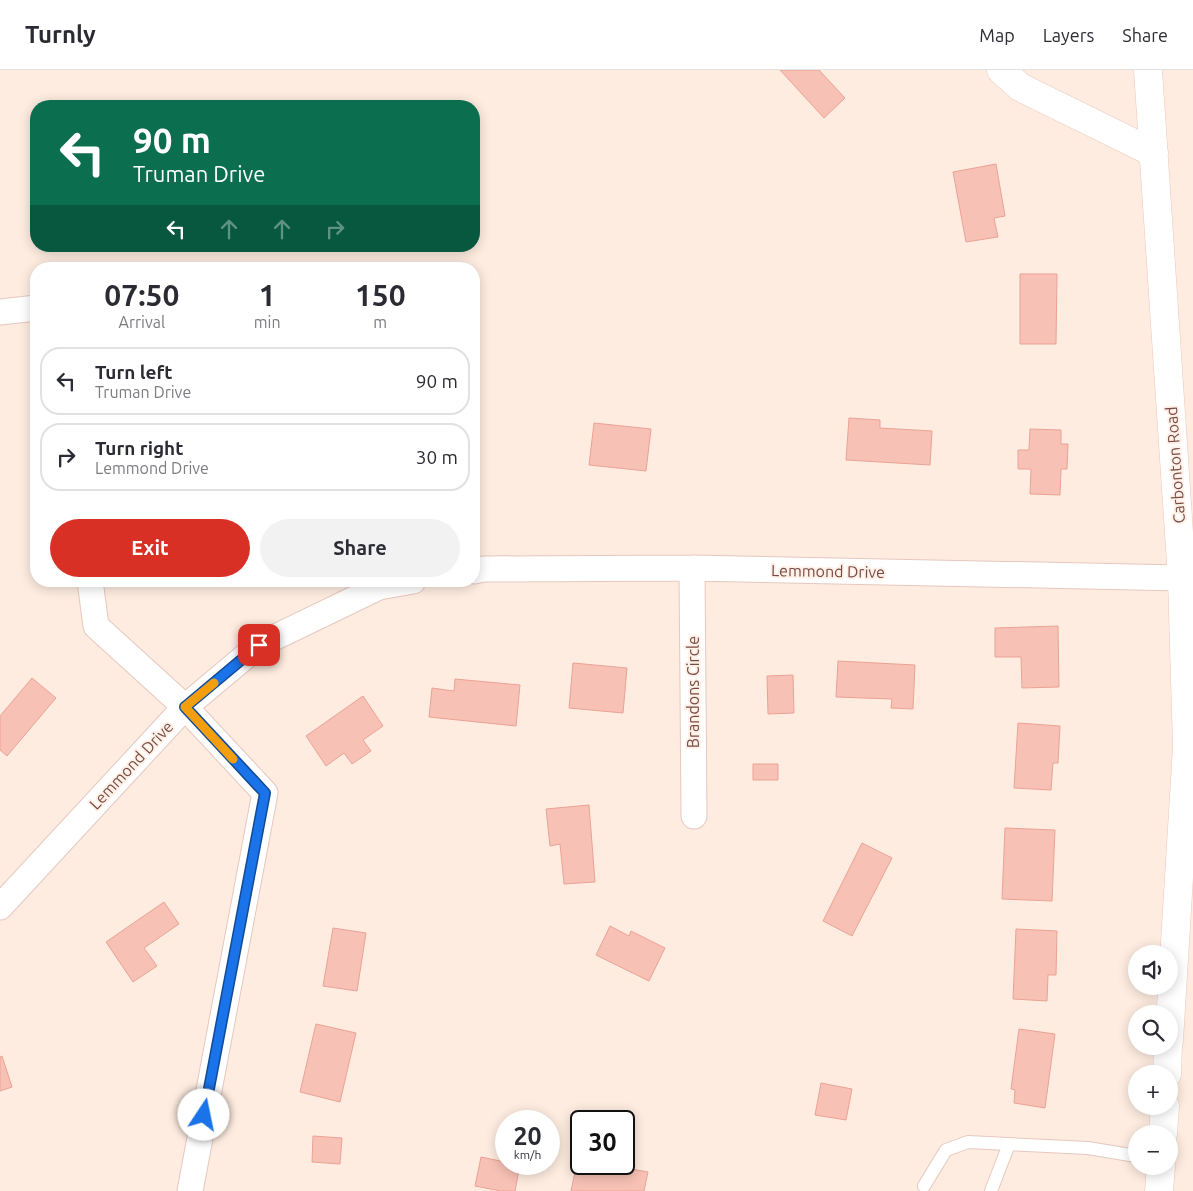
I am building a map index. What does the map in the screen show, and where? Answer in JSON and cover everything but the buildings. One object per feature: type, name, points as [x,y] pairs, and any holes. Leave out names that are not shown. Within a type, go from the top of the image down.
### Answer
[{"type":"street","points":[[1001,70],[1020,87],[1154,153]]},
{"type":"street","name":"Carbonton Road","points":[[1148,70],[1182,578],[1190,747],[1172,1005]]},
{"type":"street","points":[[0,312],[30,309]]},
{"type":"street","name":"Lemmond Drive","points":[[480,570],[692,568],[1182,578]]},
{"type":"street","name":"Brandons Circle","points":[[692,568],[694,816]]},
{"type":"street","points":[[91,587],[96,626],[185,707],[265,793],[190,1191]]},
{"type":"street","name":"Lemmond Drive","points":[[0,907],[185,707],[259,645],[379,587]]},
{"type":"street","points":[[1160,1191],[1161,1175]]},
{"type":"lane","points":[[924,1186],[946,1150],[968,1142],[1088,1148],[1128,1155]]},
{"type":"lane","points":[[991,1191],[1009,1144]]},
{"type":"slow traffic","points":[[214,683],[185,707],[233,759]]},
{"type":"route","points":[[204,1115],[265,793],[185,707],[259,645]]}]
